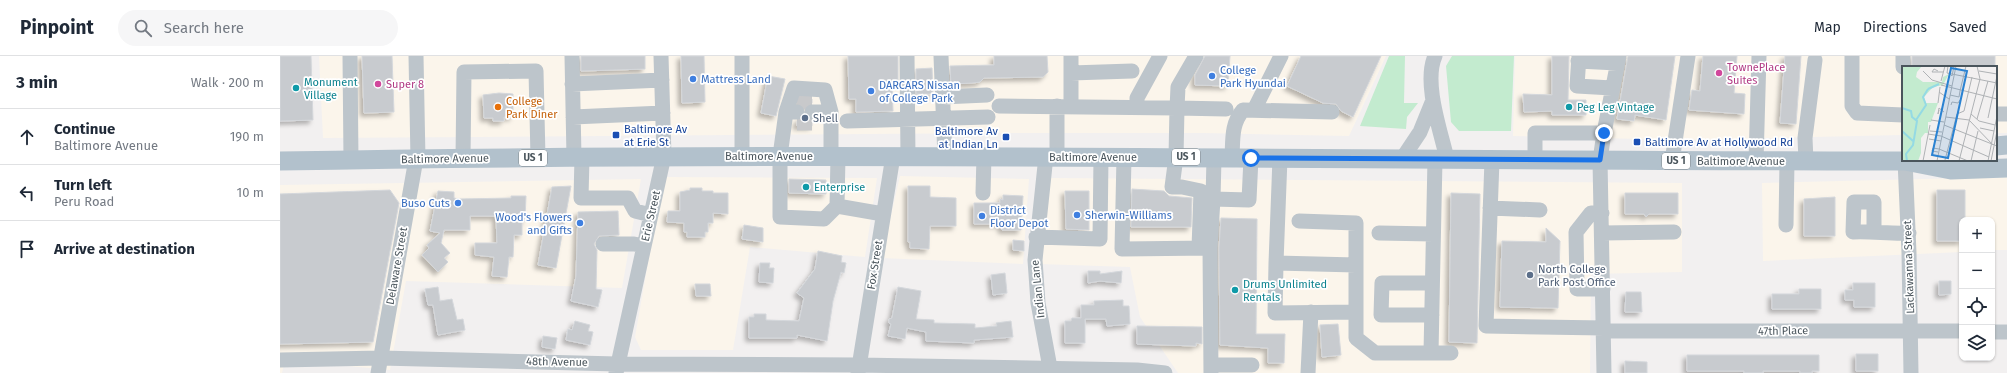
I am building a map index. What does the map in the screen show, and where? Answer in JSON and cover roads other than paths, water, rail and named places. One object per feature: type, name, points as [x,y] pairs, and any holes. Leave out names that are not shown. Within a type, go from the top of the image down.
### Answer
[{"type":"main road","points":[[1997,146],[2007,145]]},
{"type":"main road","name":"Baltimore Avenue","points":[[280,161],[664,156],[835,156],[945,158],[984,156],[1052,156],[1672,161],[1902,160]]},
{"type":"main road","name":"Baltimore Avenue","points":[[1911,161],[1951,170],[2007,168]]},
{"type":"street","points":[[350,56],[351,160]]},
{"type":"street","name":"Delaware Street","points":[[378,373],[417,159],[416,56]]},
{"type":"street","points":[[572,56],[573,117],[581,198],[628,198],[635,212],[651,215]]},
{"type":"street","name":"Erie Street","points":[[617,368],[664,156],[662,56]]},
{"type":"street","points":[[742,56],[742,156]]},
{"type":"street","name":"Fox Street","points":[[858,369],[883,214],[901,157],[908,120],[907,56]]},
{"type":"street","points":[[941,56],[945,158]]},
{"type":"street","name":"Indian Lane","points":[[1051,371],[1035,279],[1036,237],[1052,156],[1071,73],[1071,56]]},
{"type":"street","points":[[1137,107],[1137,98],[1160,56]]},
{"type":"street","points":[[1196,56],[1178,88],[1176,157],[1172,187],[1182,187],[1201,191],[1211,369],[1252,365]]},
{"type":"street","points":[[1254,110],[1281,56]]},
{"type":"street","points":[[1431,353],[1433,234],[1441,159],[1432,71],[1435,56]]},
{"type":"street","points":[[1672,161],[1688,56]]},
{"type":"street","points":[[1756,161],[1759,56]]},
{"type":"street","points":[[1852,56],[1852,106],[1856,113],[1902,115]]},
{"type":"street","points":[[1604,373],[1600,160],[1618,60],[1578,59],[1577,86],[1612,88]]},
{"type":"street","points":[[1786,224],[1796,161],[1805,138],[1816,60]]},
{"type":"street","points":[[463,159],[464,72],[536,71],[538,158]]},
{"type":"street","points":[[1071,73],[1132,71]]},
{"type":"street","points":[[572,84],[662,80]]},
{"type":"street","points":[[794,88],[825,90],[831,112],[835,156],[836,206],[824,219],[780,217],[780,156],[794,112],[794,88]]},
{"type":"street","points":[[942,97],[987,95]]},
{"type":"street","points":[[1402,159],[1422,128],[1434,99]]},
{"type":"street","points":[[1000,106],[1226,109]]},
{"type":"street","points":[[1204,248],[1213,199],[1223,158],[1237,117],[1243,110],[1332,112]]},
{"type":"street","points":[[812,113],[831,112]]},
{"type":"street","points":[[573,117],[663,113]]},
{"type":"street","points":[[847,121],[988,117]]},
{"type":"street","points":[[1535,160],[1535,133],[1604,133]]},
{"type":"street","points":[[983,193],[984,156]]},
{"type":"street","points":[[1036,237],[1100,239],[1101,157]]},
{"type":"street","points":[[1124,157],[1122,248],[1204,248]]},
{"type":"street","points":[[1213,199],[1250,200],[1251,158]]},
{"type":"street","points":[[1280,158],[1275,313],[1356,312]]},
{"type":"street","points":[[1492,160],[1490,208],[1540,210]]},
{"type":"street","name":"Lackawanna Street","points":[[1907,161],[1911,373]]},
{"type":"street","points":[[836,206],[883,214]]},
{"type":"street","name":"47th Place","points":[[1490,208],[1486,326],[1604,330],[1959,331]]},
{"type":"street","points":[[1602,213],[1591,213],[1576,232],[1577,289],[1603,289]]},
{"type":"street","points":[[1299,221],[1356,223],[1356,338],[1375,353],[1451,354]]},
{"type":"street","points":[[1874,231],[1884,234],[1909,233]]},
{"type":"street","points":[[1602,233],[1674,232]]},
{"type":"street","points":[[1379,233],[1433,234]]},
{"type":"street","points":[[603,244],[634,244],[644,246]]},
{"type":"street","points":[[1276,263],[1356,264]]},
{"type":"street","points":[[1432,283],[1382,283],[1381,315],[1432,315]]},
{"type":"street","points":[[1308,373],[1311,312]]},
{"type":"street","points":[[1995,332],[2007,332]]},
{"type":"street","name":"48th Avenue","points":[[280,360],[381,358],[617,368],[1051,371],[1137,370],[1165,373]]},
{"type":"tunnel","points":[[797,102],[812,102]]},
{"type":"tunnel","points":[[797,123],[812,123]]},
{"type":"place","name":"TownePlace Suites","points":[[1719,73]]},
{"type":"place","name":"College Park Hyundai","points":[[1212,76]]},
{"type":"place","name":"Mattress Land","points":[[693,79]]},
{"type":"place","name":"Super 8","points":[[378,84]]},
{"type":"place","name":"Monument Village","points":[[296,88]]},
{"type":"place","name":"DARCARS Nissan of College Park","points":[[871,91]]},
{"type":"place","name":"College Park Diner","points":[[498,107]]},
{"type":"place","name":"Peg Leg Vintage","points":[[1569,107]]},
{"type":"place","name":"Shell","points":[[805,118]]},
{"type":"place","name":"Baltimore Av at Erie St","points":[[616,135]]},
{"type":"place","name":"Baltimore Av at Indian Ln","points":[[1006,137]]},
{"type":"place","name":"Baltimore Av at Hollywood Rd","points":[[1637,142]]},
{"type":"place","name":"Enterprise","points":[[806,187]]},
{"type":"place","name":"Buso Cuts","points":[[458,203]]},
{"type":"place","name":"Sherwin-Williams","points":[[1077,215]]},
{"type":"place","name":"District Floor Depot","points":[[982,216]]},
{"type":"place","name":"Wood's Flowers and Gifts","points":[[580,223]]},
{"type":"place","name":"North College Park Post Office","points":[[1530,275]]},
{"type":"place","name":"Drums Unlimited Rentals","points":[[1235,290]]}]
